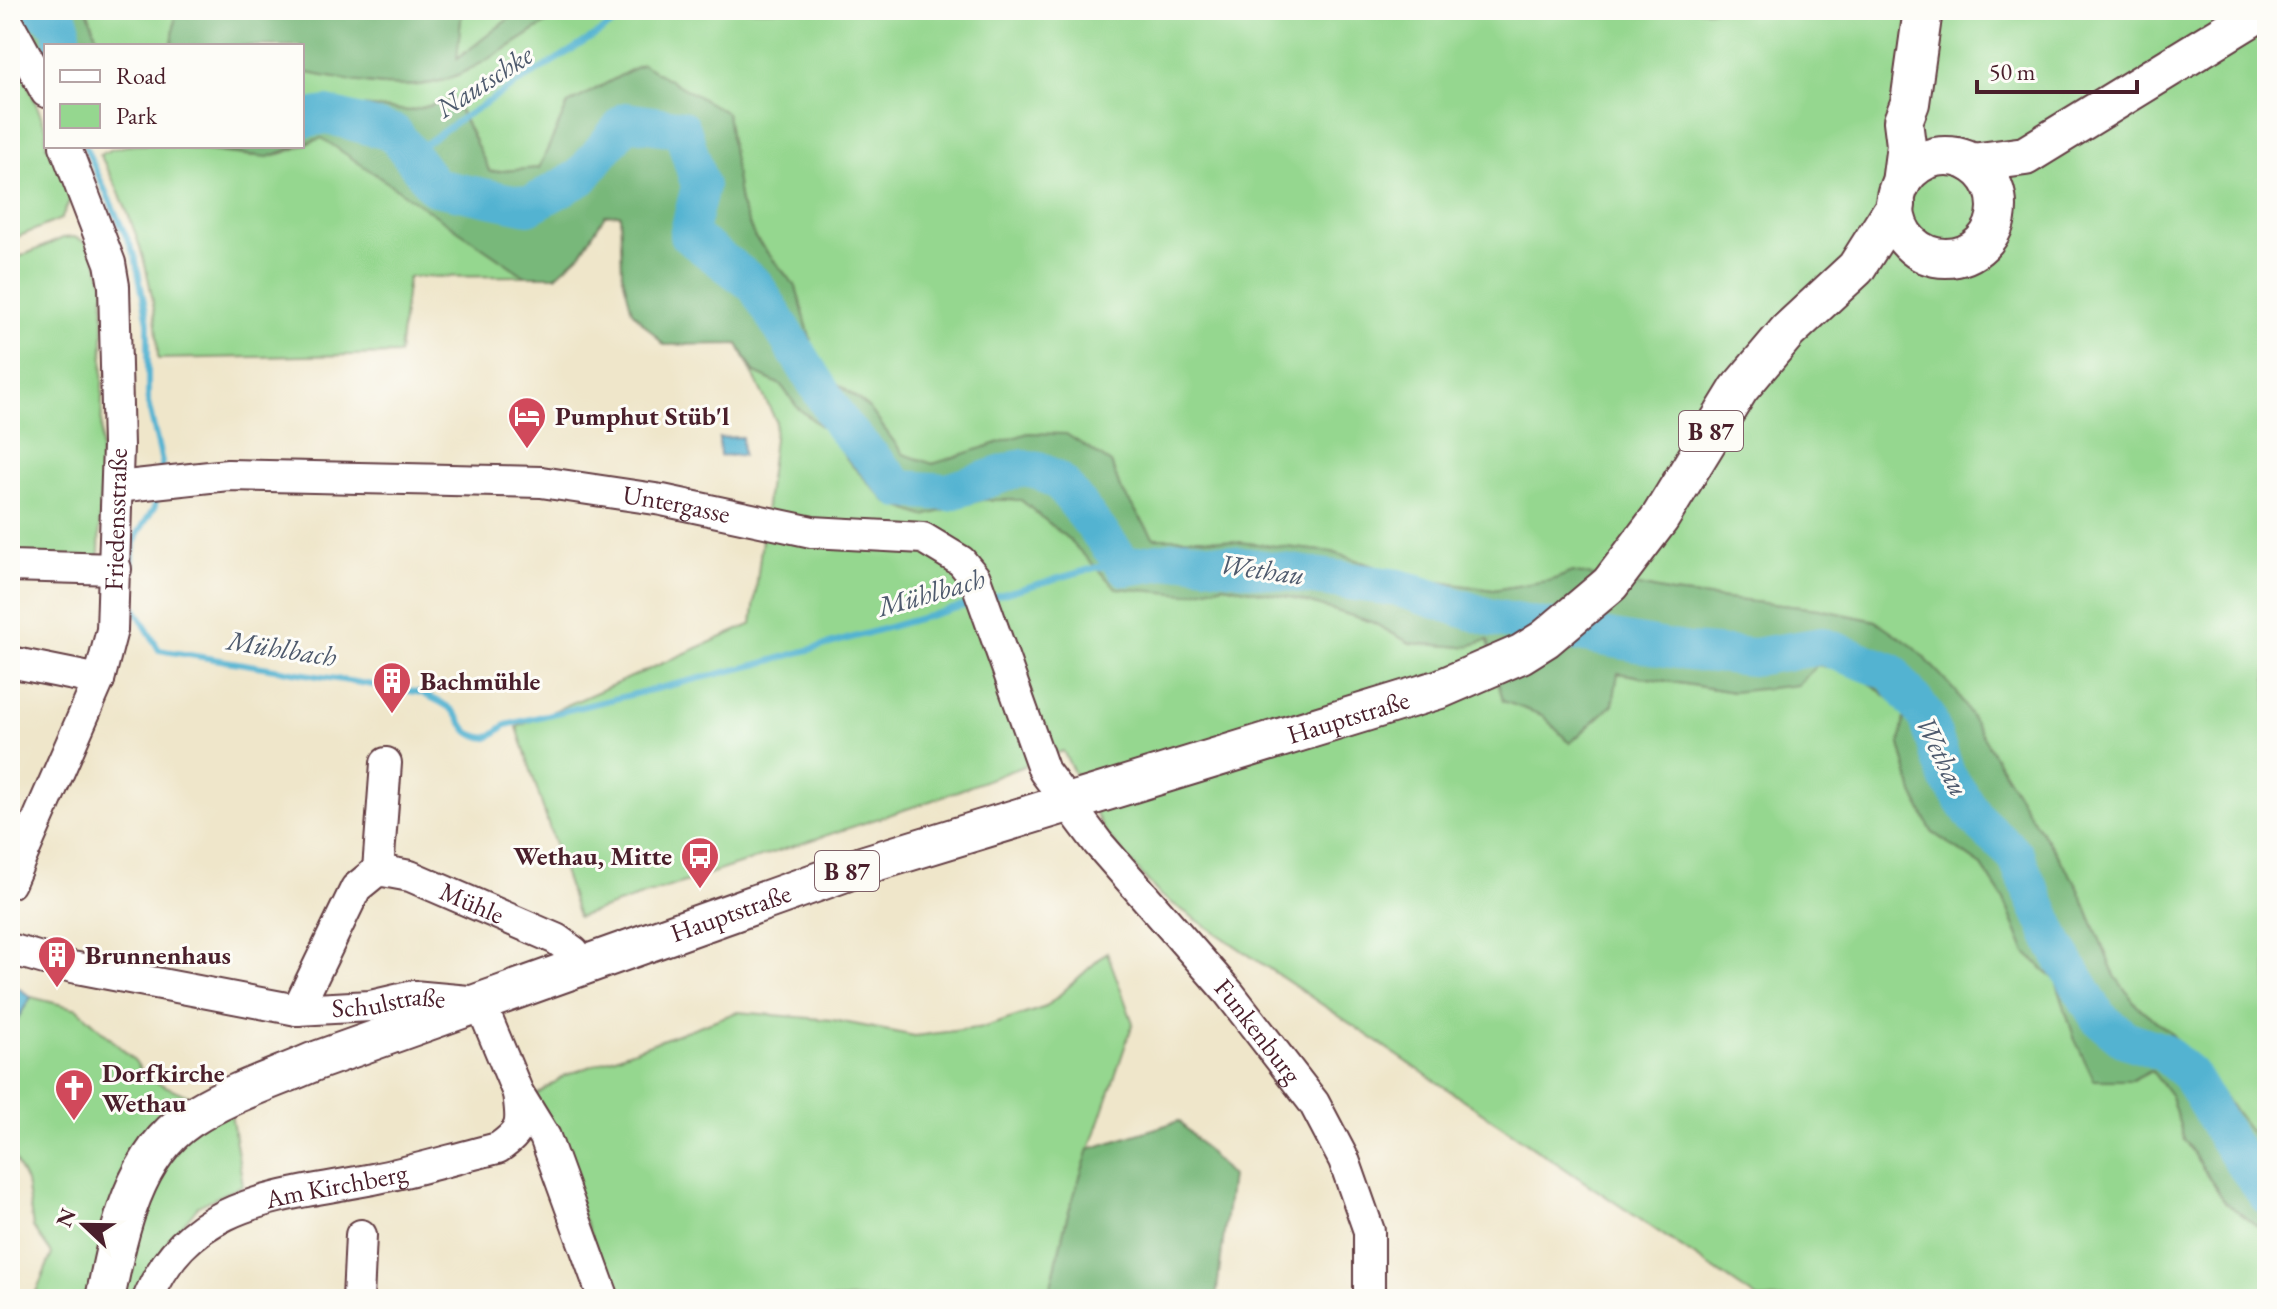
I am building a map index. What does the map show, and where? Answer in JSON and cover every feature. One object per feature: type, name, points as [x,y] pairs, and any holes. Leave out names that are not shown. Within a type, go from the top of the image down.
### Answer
[{"type":"main road","name":"B 87","points":[[1856,268],[1865,248],[1880,234],[1898,194],[1906,145],[1903,121],[1910,103],[1923,10]]},
{"type":"main road","points":[[2025,156],[1923,161],[1898,194],[1902,233],[1923,252],[1947,257],[1971,251],[1989,234],[2003,192],[2025,156],[2263,10]]},
{"type":"main road","points":[[1910,103],[1934,139],[1988,178],[1997,210]]},
{"type":"main road","name":"B 87","points":[[1856,268],[1876,265],[1902,252],[1923,252]]},
{"type":"main road","name":"Hauptstraße","points":[[105,1299],[131,1201],[156,1150],[171,1133],[227,1098],[313,1062],[865,865],[1440,689],[1521,654],[1590,604],[1646,540],[1717,420],[1758,364],[1788,331],[1856,268]]},
{"type":"street","points":[[10,26],[44,88]]},
{"type":"street","name":"Friedensstraße","points":[[10,883],[99,680],[112,630],[117,487],[114,286],[110,263],[66,148]]},
{"type":"street","name":"Untergasse","points":[[117,487],[228,475],[541,482],[662,500],[812,532],[923,538],[961,561],[975,578],[1043,768],[1066,804]]},
{"type":"street","points":[[10,566],[116,569]]},
{"type":"street","points":[[10,662],[99,680]]},
{"type":"street","points":[[367,879],[386,763]]},
{"type":"street","name":"Funkenburg","points":[[1066,804],[1229,993],[1314,1103],[1344,1160],[1369,1231],[1369,1299]]},
{"type":"street","name":"Mühle","points":[[367,879],[410,876],[556,939],[574,952],[583,965]]},
{"type":"street","name":"Schulstraße","points":[[297,1010],[367,879]]},
{"type":"street","name":"Schulstraße","points":[[10,949],[61,964],[297,1010],[370,1006],[413,996],[480,1002]]},
{"type":"street","points":[[311,982],[413,996]]},
{"type":"street","name":"Am Kirchberg","points":[[480,1002],[518,1093],[545,1137],[604,1299]]},
{"type":"street","name":"Am Kirchberg","points":[[148,1299],[160,1271],[181,1246],[201,1227],[229,1211],[271,1198],[377,1178],[498,1148],[514,1137],[522,1122],[518,1093]]},
{"type":"street","points":[[358,1299],[361,1235]]},
{"type":"green space","points":[[10,10],[87,10],[99,44],[44,44],[44,73]]},
{"type":"green space","points":[[87,10],[176,10],[172,44],[99,44]]},
{"type":"green space","points":[[176,10],[462,10],[457,59],[520,10],[567,10],[470,69],[438,82],[419,85],[359,82],[304,72],[304,44],[172,44]]},
{"type":"green space","points":[[462,10],[520,10],[456,60]]},
{"type":"green space","points":[[567,10],[2267,10],[2267,1152],[2169,1031],[2138,1007],[2115,976],[2077,885],[2026,809],[1876,621],[1819,609],[1672,593],[1572,572],[1553,580],[1493,590],[1406,577],[1332,552],[1200,538],[1154,538],[1120,488],[1111,463],[964,456],[932,464],[903,454],[869,408],[819,369],[796,287],[755,238],[740,203],[726,113],[568,104],[540,168],[490,172],[454,99],[410,111],[304,100],[304,72],[359,82],[419,85],[455,76]]},
{"type":"green space","points":[[10,41],[44,123],[44,148],[54,148],[72,196],[61,219],[10,240]]},
{"type":"green space","points":[[642,64],[727,113],[740,203],[755,238],[796,287],[819,369],[869,408],[903,454],[933,464],[1028,433],[1066,434],[1111,463],[1120,488],[1154,538],[1200,538],[1332,552],[1406,577],[1493,590],[1553,580],[1572,572],[1672,593],[1819,609],[1876,621],[1914,647],[1956,691],[2026,809],[2077,885],[2115,976],[2138,1007],[2169,1031],[2199,1065],[2267,1152],[2267,1233],[2225,1202],[2184,1139],[2171,1096],[2151,1070],[2132,1080],[2094,1080],[2075,1040],[2056,980],[2026,953],[2004,900],[1982,866],[1932,832],[1913,793],[1900,744],[1905,711],[1857,673],[1817,665],[1798,685],[1733,692],[1618,673],[1613,704],[1570,743],[1542,715],[1503,701],[1488,640],[1464,647],[1410,643],[1372,622],[1294,598],[1224,585],[1186,594],[1116,588],[1067,538],[1021,500],[982,500],[924,516],[888,503],[851,464],[827,431],[798,408],[781,385],[755,373],[738,344],[664,345],[632,311],[622,273],[620,214],[605,215],[581,253],[556,276],[525,276],[322,138],[304,143],[304,100],[410,111],[454,99],[490,172],[539,168],[568,104]]},
{"type":"green space","points":[[322,137],[525,276],[408,277],[399,354],[158,359],[157,332],[142,254],[124,203],[100,155],[117,148],[187,148],[246,156],[272,155],[304,148],[304,145]]},
{"type":"green space","points":[[185,148],[293,148],[268,157]]},
{"type":"green space","points":[[74,237],[91,244],[104,285],[99,557],[10,555],[10,261],[63,238]]},
{"type":"green space","points":[[738,344],[755,373],[781,385],[798,408],[827,431],[851,464],[888,503],[924,516],[982,500],[1021,500],[1067,538],[1186,594],[1224,585],[1294,598],[1372,622],[1410,643],[1464,647],[1488,640],[1503,701],[1542,715],[1570,743],[1613,704],[1617,673],[1733,692],[1817,665],[1857,673],[1905,711],[1900,744],[1913,793],[1932,832],[1982,866],[2004,900],[2026,953],[2056,980],[2075,1040],[2132,1080],[2151,1070],[2171,1096],[2184,1139],[2225,1202],[2267,1233],[2267,1299],[1758,1299],[1160,895],[1106,834],[1063,751],[931,801],[578,917],[517,727],[752,624],[776,421]]},
{"type":"green space","points":[[1107,952],[1133,1023],[1067,1217],[1048,1299],[618,1299],[532,1098],[564,1076],[737,1012],[833,1020],[915,1036],[985,1027],[1046,1007]]},
{"type":"green space","points":[[31,997],[78,1009],[135,1061],[146,1078],[231,1114],[243,1185],[198,1206],[161,1253],[138,1299],[33,1299],[52,1254],[33,1227],[26,1182],[10,1150],[10,1031]]},
{"type":"green space","points":[[1179,1121],[1231,1176],[1216,1299],[1048,1299],[1067,1217],[1089,1149]]},
{"type":"water","points":[[742,437],[743,455],[720,456],[719,438]]},
{"type":"water","points":[[10,982],[31,997],[10,1031]]},
{"type":"waterway","name":"Mühlbach","points":[[42,10],[52,44]]},
{"type":"waterway","name":"Wethau","points":[[42,10],[61,23],[63,44]]},
{"type":"waterway","name":"Nautschke","points":[[394,133],[425,144],[636,10]]},
{"type":"waterway","name":"Wethau","points":[[304,119],[327,115],[394,133],[435,187],[528,206],[581,177],[626,121],[682,129],[700,186],[688,235],[755,285],[842,425],[900,489],[948,492],[1021,468],[1041,471],[1061,483],[1126,567],[1185,558],[1399,588],[1492,618],[1689,652],[1754,657],[1822,646],[1891,672],[1927,717],[1947,776],[1977,820],[2015,855],[2056,946],[2098,1017],[2125,1039],[2163,1052],[2189,1074],[2230,1143],[2267,1195]]},
{"type":"waterway","name":"Mühlbach","points":[[86,148],[135,256],[148,322],[148,403],[162,462],[160,472]]},
{"type":"waterway","name":"Mühlbach","points":[[157,491],[155,506],[137,535],[133,551],[130,600],[159,650],[422,693],[452,710],[470,733],[488,738],[506,725],[759,664],[974,603]]},
{"type":"waterway","name":"Mühlbach","points":[[992,597],[1098,567],[1126,567]]},
{"type":"place","name":"Pumphut Stüb'l","points":[[527,450]]},
{"type":"place","name":"Bachmühle","points":[[392,715]]},
{"type":"place","name":"Wethau, Mitte","points":[[700,890]]},
{"type":"place","name":"Brunnenhaus","points":[[57,989]]},
{"type":"place","name":"Dorfkirche Wethau","points":[[74,1122]]}]
